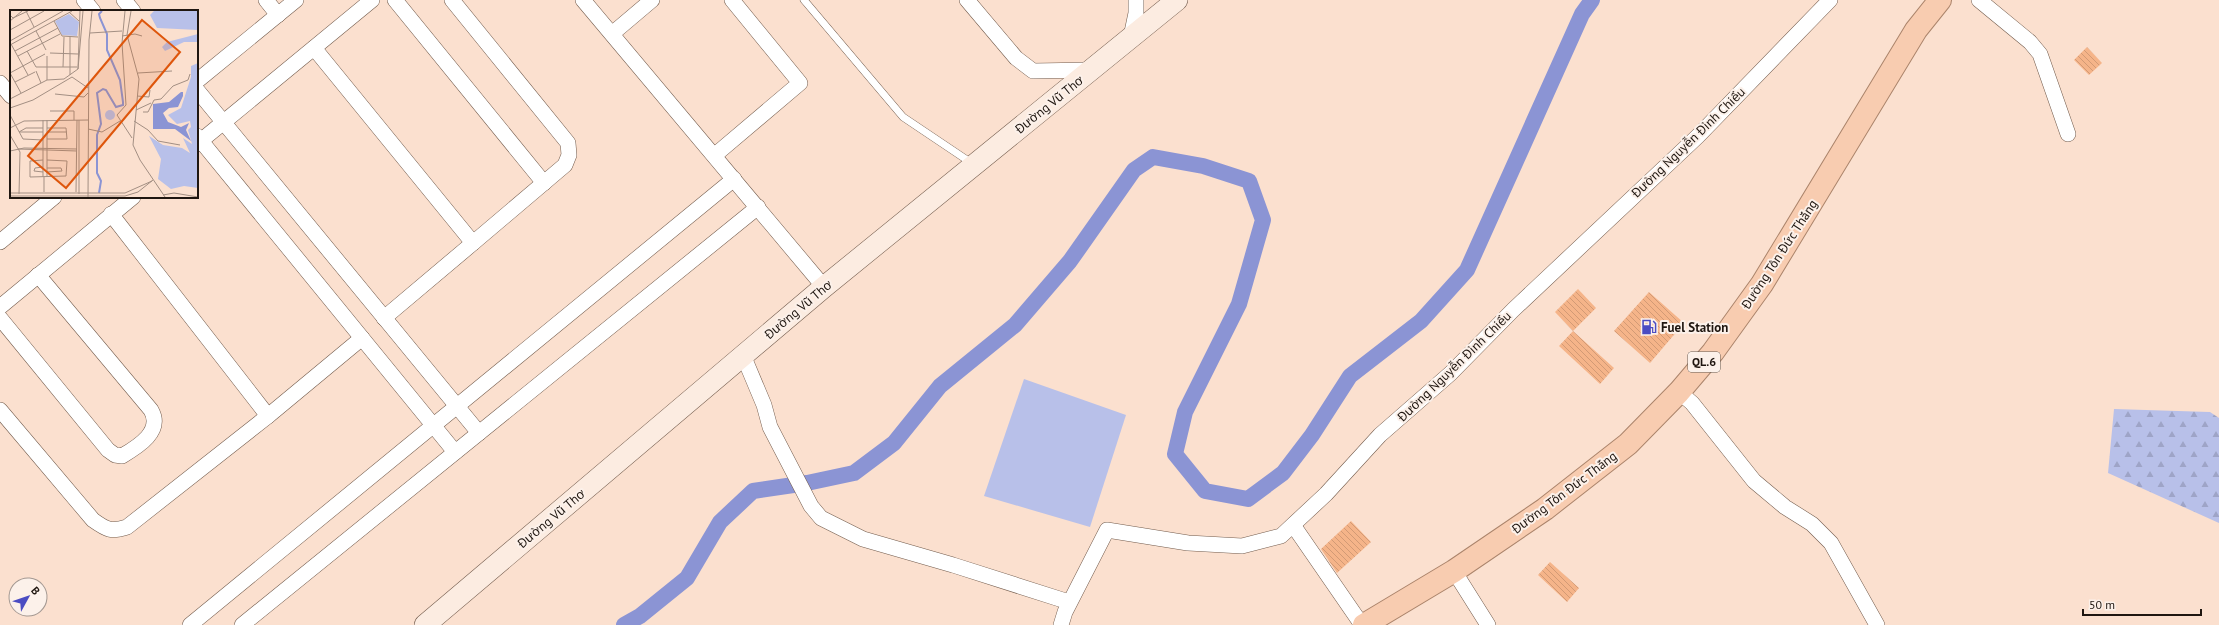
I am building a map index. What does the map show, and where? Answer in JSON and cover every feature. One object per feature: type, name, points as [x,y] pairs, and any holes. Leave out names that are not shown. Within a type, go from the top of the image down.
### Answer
[{"type":"highway","name":"Đường Tôn Đức Thắng","points":[[1363,625],[1454,571],[1545,509],[1628,444],[1679,392],[1713,352],[1762,284],[1916,30],[1940,0]]},
{"type":"main road","name":"Đường Vũ Thơ","points":[[425,625],[824,287],[1177,0]]},
{"type":"street","points":[[84,0],[92,10]]},
{"type":"street","points":[[124,0],[132,10]]},
{"type":"street","points":[[266,0],[278,15]]},
{"type":"street","points":[[198,80],[296,0]]},
{"type":"street","points":[[372,0],[223,122],[198,140],[454,452]]},
{"type":"street","points":[[395,0],[544,183]]},
{"type":"street","points":[[384,318],[565,166],[569,155],[568,143],[452,0]]},
{"type":"street","points":[[583,0],[613,33],[824,287]]},
{"type":"street","points":[[613,33],[652,0]]},
{"type":"street","points":[[714,155],[800,83],[732,0]]},
{"type":"street","points":[[967,0],[1016,58],[1033,71],[1091,70]]},
{"type":"street","points":[[1131,37],[1136,13],[1136,0]]},
{"type":"street","name":"Đường Nguyễn Đình Chiểu","points":[[1061,625],[1069,602],[1107,530],[1188,543],[1242,546],[1280,536],[1326,494],[1380,435],[1451,373],[1536,288],[1698,136],[1830,0]]},
{"type":"street","points":[[1979,0],[2030,42],[2040,54],[2068,134]]},
{"type":"street","points":[[314,48],[474,243]]},
{"type":"street","points":[[0,83],[10,95]]},
{"type":"street","points":[[198,91],[479,433]]},
{"type":"street","points":[[190,625],[434,427],[734,179]]},
{"type":"street","points":[[3,234],[53,198]]},
{"type":"street","points":[[0,307],[131,198]]},
{"type":"street","points":[[242,625],[758,207]]},
{"type":"street","points":[[111,214],[268,416]]},
{"type":"street","points":[[0,318],[108,450],[114,455],[122,456],[150,434],[156,426],[155,418],[151,410],[38,275]]},
{"type":"street","points":[[0,410],[93,520],[104,528],[115,531],[127,527],[268,416],[362,338]]},
{"type":"street","points":[[743,356],[764,405],[770,427],[811,506],[821,518],[863,539],[953,565],[1069,602]]},
{"type":"street","points":[[1679,392],[1692,402],[1754,481],[1785,507],[1812,524],[1831,544],[1877,625]]},
{"type":"street","points":[[1293,525],[1363,625]]},
{"type":"street","points":[[1454,571],[1488,625]]},
{"type":"lane","points":[[804,0],[903,117],[974,165]]},
{"type":"green space","points":[[1024,379],[1126,415],[1090,527],[984,496]]},
{"type":"green space","points":[[2114,409],[2210,412],[2219,418],[2219,523],[2108,473]]},
{"type":"building","points":[[2087,47],[2102,63],[2089,75],[2074,60]]},
{"type":"building","points":[[1578,289],[1596,308],[1573,331],[1555,312]]},
{"type":"building","name":"Fuel Station","points":[[1649,292],[1684,323],[1650,363],[1614,331]]},
{"type":"building","points":[[1573,331],[1614,368],[1600,384],[1559,346]]},
{"type":"building","points":[[1351,521],[1371,542],[1337,573],[1321,549]]},
{"type":"building","points":[[1550,562],[1579,588],[1567,602],[1538,575]]},
{"type":"waterway","points":[[624,625],[640,616],[687,578],[720,522],[753,491],[807,483],[854,473],[894,443],[940,386],[1015,325],[1070,261],[1134,170],[1153,157],[1203,166],[1249,181],[1263,220],[1239,304],[1185,412],[1175,454],[1205,491],[1248,499],[1283,473],[1312,435],[1350,376],[1421,321],[1467,270],[1582,14],[1592,0]]},
{"type":"place","name":"Fuel Station","points":[[1649,327]]}]
